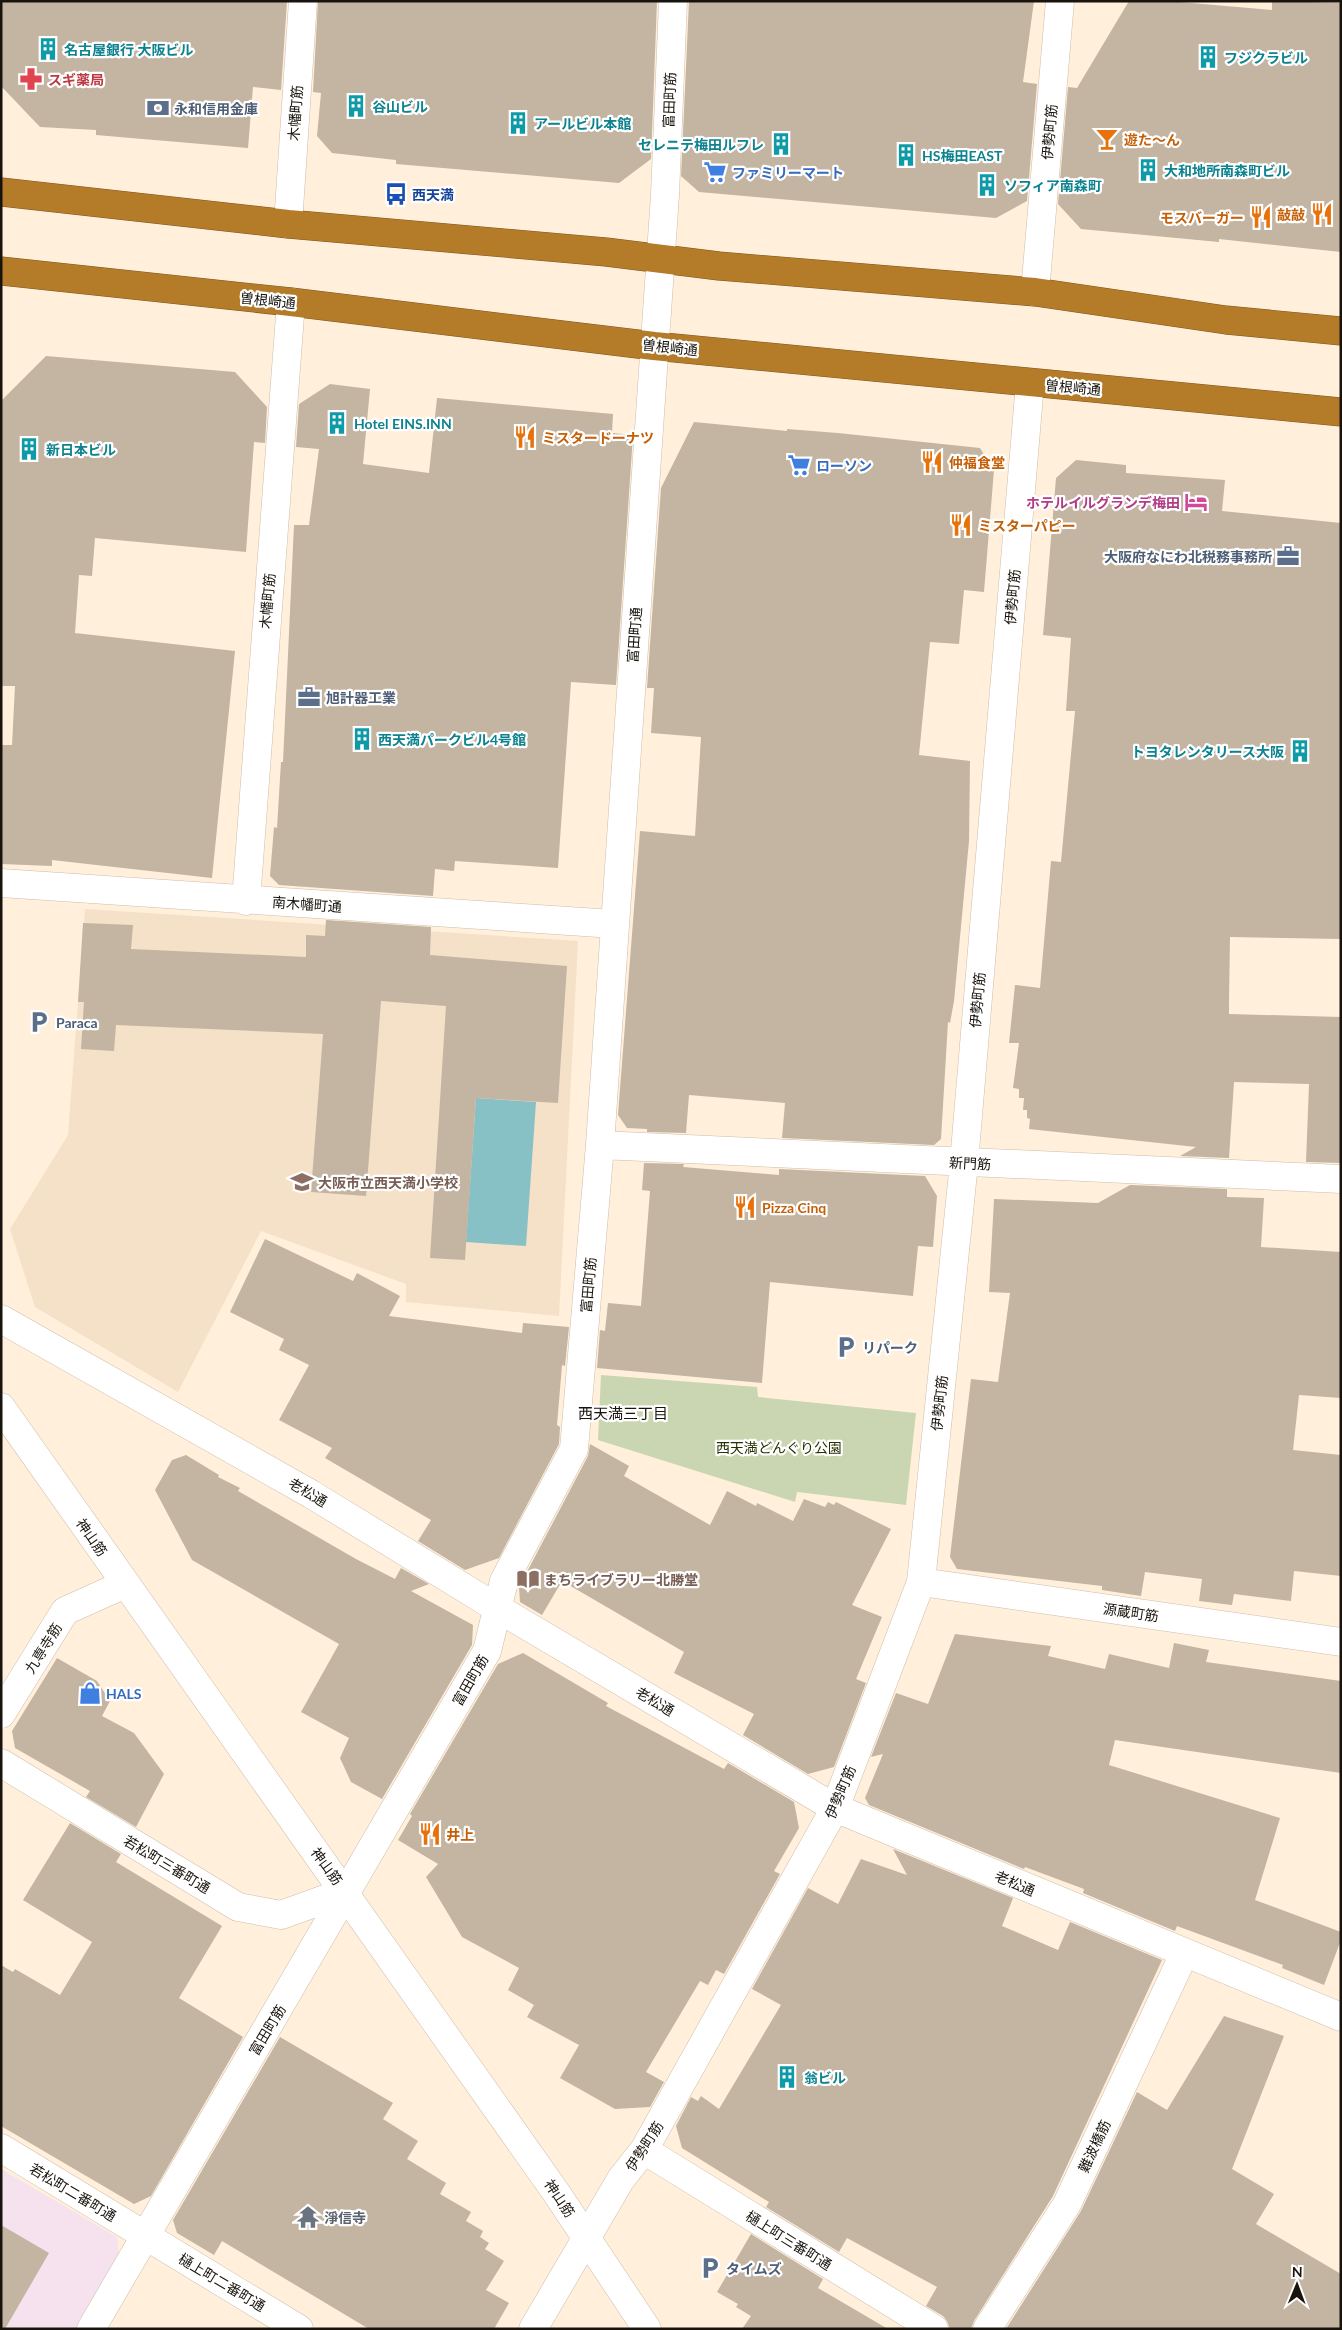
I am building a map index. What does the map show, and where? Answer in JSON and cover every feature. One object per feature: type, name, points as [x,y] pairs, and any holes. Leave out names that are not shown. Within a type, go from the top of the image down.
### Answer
[{"type":"highway","points":[[1,192],[288,224],[660,258],[719,266],[1035,292],[1226,320],[1341,331]]},
{"type":"highway","name":"曽根崎通","points":[[1,271],[291,302],[654,346],[1341,412]]},
{"type":"street","name":"木幡町筋","points":[[288,224],[303,1]]},
{"type":"street","name":"富田町筋","points":[[654,346],[673,1]]},
{"type":"street","name":"伊勢町筋","points":[[1035,292],[1060,1]]},
{"type":"street","name":"木幡町筋","points":[[246,901],[291,302]]},
{"type":"street","name":"富田町通","points":[[614,924],[654,346]]},
{"type":"street","name":"伊勢町筋","points":[[533,2329],[621,2179],[644,2150],[835,1808],[921,1582],[964,1163],[1030,383]]},
{"type":"street","name":"南木幡町通","points":[[1,882],[246,901],[614,924]]},
{"type":"street","name":"富田町筋","points":[[91,2329],[487,1651],[504,1581],[574,1449],[600,1145],[614,924]]},
{"type":"street","name":"新門筋","points":[[600,1145],[1341,1179]]},
{"type":"street","name":"老松通","points":[[1,1318],[312,1494],[497,1608],[835,1808],[1341,2018]]},
{"type":"street","name":"神山筋","points":[[1,1407],[587,2237],[647,2329]]},
{"type":"street","name":"源蔵町筋","points":[[921,1582],[1341,1642]]},
{"type":"street","name":"九専寺筋","points":[[1,1714],[65,1611],[125,1584]]},
{"type":"street","name":"若松町三番町通","points":[[1,1763],[238,1907],[281,1915],[345,1892]]},
{"type":"street","name":"難波橋筋","points":[[987,2329],[1067,2204],[1184,1954]]},
{"type":"street","name":"若松町二番町通","points":[[1,2148],[145,2235]]},
{"type":"street","name":"樋上町三番町通","points":[[644,2150],[934,2329]]},
{"type":"street","name":"樋上町二番町通","points":[[145,2235],[299,2329]]},
{"type":"shaded area","name":"大阪市立西天満小学校","points":[[85,909],[578,941],[559,1316],[406,1302],[406,1284],[261,1231],[178,1392],[35,1307],[10,1229],[68,1135]]},
{"type":"shaded area","points":[[1,2169],[117,2237],[119,2256],[76,2329],[1,2329]]},
{"type":"green space","name":"西天満どんぐり公園","points":[[601,1375],[757,1387],[758,1397],[916,1413],[906,1505],[797,1492],[795,1502],[598,1440]]},
{"type":"water","points":[[476,1098],[536,1102],[526,1246],[466,1242]]},
{"type":"building","points":[[1,1],[287,1],[281,90],[253,87],[248,148],[96,135],[96,130],[40,127],[1,86]]},
{"type":"building","points":[[318,1],[657,1],[651,159],[619,183],[396,164],[396,160],[332,153],[317,136],[321,93],[313,92]]},
{"type":"building","points":[[689,1],[1034,1],[1023,82],[1037,84],[1027,201],[996,218],[699,192],[681,176]]},
{"type":"building","points":[[1129,1],[1168,1],[1272,10],[1272,1],[1341,3],[1341,252],[1219,239],[1219,242],[1081,229],[1058,204],[1068,87],[1077,88]]},
{"type":"building","points":[[46,356],[235,372],[267,407],[265,443],[254,442],[246,552],[95,538],[92,576],[79,575],[75,633],[235,651],[212,878],[52,860],[52,866],[1,864],[1,745],[12,745],[15,686],[1,686],[1,401]]},
{"type":"building","points":[[330,384],[370,389],[363,464],[429,473],[437,398],[613,414],[612,433],[633,435],[616,685],[571,682],[558,868],[455,861],[454,871],[435,869],[433,896],[279,885],[270,876],[274,827],[277,828],[281,762],[283,762],[294,525],[309,525],[319,449],[296,447],[299,404]]},
{"type":"building","points":[[694,422],[787,431],[787,429],[838,433],[980,448],[994,470],[984,592],[964,590],[959,644],[930,642],[919,755],[970,761],[969,841],[954,1001],[950,1023],[948,1022],[941,1139],[934,1145],[782,1138],[785,1103],[689,1095],[686,1133],[647,1132],[647,1129],[627,1128],[618,1115],[640,831],[695,836],[701,737],[651,733],[654,688],[647,688],[661,488]]},
{"type":"building","points":[[1076,460],[1126,465],[1126,473],[1225,480],[1222,511],[1341,523],[1341,939],[1230,937],[1229,1014],[1341,1017],[1341,1163],[1306,1162],[1309,1084],[1234,1082],[1229,1158],[1180,1156],[1196,1147],[1029,1129],[1030,1119],[1027,1118],[1027,1110],[1023,1110],[1024,1098],[1019,1098],[1019,1089],[1013,1088],[1019,1043],[1009,1043],[1015,985],[1040,988],[1051,861],[1061,862],[1075,711],[1066,711],[1071,638],[1043,635],[1056,478]]},
{"type":"building","points":[[326,920],[431,927],[430,955],[567,966],[558,1103],[476,1098],[465,1260],[430,1258],[446,1006],[381,1001],[366,1196],[311,1192],[323,1034],[116,1025],[114,1051],[81,1049],[84,1002],[78,1002],[83,923],[133,925],[131,949],[306,957],[306,935],[325,936]]},
{"type":"building","points":[[644,1163],[684,1164],[683,1167],[779,1175],[779,1169],[925,1176],[937,1196],[933,1247],[918,1246],[913,1296],[770,1282],[762,1383],[597,1368],[600,1330],[605,1331],[608,1303],[641,1306],[650,1191],[642,1190]]},
{"type":"building","points":[[1130,1185],[1227,1189],[1227,1197],[1264,1198],[1261,1247],[1341,1252],[1341,1398],[1299,1395],[1293,1450],[1341,1455],[1341,1576],[1294,1571],[1291,1601],[1234,1594],[1232,1605],[1199,1601],[1202,1579],[1145,1572],[1141,1596],[1102,1590],[1102,1586],[957,1569],[950,1557],[971,1379],[998,1382],[1010,1293],[989,1292],[994,1199],[1098,1203]]},
{"type":"building","points":[[265,1239],[353,1281],[357,1273],[400,1296],[389,1316],[522,1333],[523,1323],[569,1327],[565,1366],[562,1365],[557,1425],[560,1427],[559,1444],[499,1558],[465,1570],[418,1541],[431,1520],[325,1458],[332,1448],[279,1420],[309,1365],[279,1350],[284,1339],[230,1312]]},
{"type":"building","points":[[590,1444],[629,1466],[624,1476],[710,1525],[727,1491],[756,1506],[757,1503],[793,1521],[804,1499],[825,1507],[828,1502],[834,1505],[836,1502],[891,1529],[852,1605],[882,1617],[856,1679],[866,1683],[834,1767],[808,1774],[743,1735],[754,1714],[674,1673],[684,1652],[562,1581],[542,1615],[520,1602],[519,1587],[588,1456]]},
{"type":"building","points":[[186,1455],[219,1475],[218,1477],[240,1488],[238,1491],[356,1559],[395,1579],[401,1568],[429,1584],[411,1591],[473,1625],[472,1645],[382,1799],[351,1782],[340,1758],[349,1738],[301,1712],[339,1644],[192,1560],[155,1490],[172,1460]]},
{"type":"building","points":[[955,1634],[1051,1646],[1048,1656],[1105,1669],[1109,1654],[1169,1668],[1174,1643],[1209,1650],[1206,1662],[1341,1681],[1341,1773],[1115,1740],[1109,1765],[1280,1818],[1255,1900],[1341,1932],[1341,1940],[1324,1985],[1282,1968],[1283,1965],[1177,1926],[1175,1931],[1083,1893],[1084,1889],[1025,1867],[1024,1869],[869,1805],[865,1798],[883,1754],[871,1757],[896,1693],[928,1704]]},
{"type":"building","points":[[523,1653],[608,1703],[606,1706],[724,1769],[728,1763],[794,1802],[799,1828],[774,1871],[780,1874],[724,1974],[716,1970],[708,1985],[700,1981],[646,2072],[664,2082],[650,2107],[615,2109],[560,2078],[579,2045],[527,2017],[534,2005],[508,1990],[519,1968],[462,1937],[426,1877],[438,1864],[398,1840],[412,1816],[410,1814],[498,1664]]},
{"type":"building","points":[[57,1658],[97,1681],[110,1701],[102,1716],[134,1733],[164,1774],[136,1827],[86,1797],[90,1791],[15,1748],[12,1731]]},
{"type":"building","points":[[70,1823],[121,1854],[116,1862],[222,1926],[179,1998],[243,2037],[151,2196],[134,2204],[1,2126],[1,1965],[13,1972],[15,1969],[60,1995],[92,1942],[23,1900]]},
{"type":"building","points":[[893,1849],[1013,1898],[1002,1926],[1058,1950],[1070,1922],[1162,1960],[1053,2196],[974,2321],[971,2329],[950,2329],[943,2316],[926,2306],[937,2287],[847,2238],[839,2252],[766,2207],[769,2202],[682,2148],[676,2126],[691,2097],[698,2101],[701,2096],[719,2109],[781,2005],[752,1989],[808,1888],[838,1904],[861,1859],[907,1875]]},
{"type":"building","points":[[1224,2016],[1284,2036],[1232,2169],[1274,2194],[1256,2224],[1341,2274],[1340,2329],[1006,2329],[1081,2211],[1137,2092],[1167,2110]]},
{"type":"building","points":[[280,2037],[393,2103],[383,2119],[418,2141],[407,2159],[446,2183],[440,2194],[471,2212],[466,2221],[483,2231],[480,2237],[489,2243],[485,2249],[504,2261],[486,2290],[509,2303],[494,2329],[369,2329],[222,2241],[214,2255],[177,2233],[173,2220]]},
{"type":"building","points":[[1,2225],[49,2253],[5,2329],[1,2329]]},
{"type":"building","points":[[751,2234],[823,2279],[818,2288],[888,2329],[742,2329],[751,2316],[736,2307],[738,2304],[717,2292]]},
{"type":"place","name":"名古屋銀行 大阪ビル","points":[[48,49]]},
{"type":"place","name":"フジクラビル","points":[[1208,57]]},
{"type":"place","name":"スギ薬局","points":[[31,79]]},
{"type":"place","name":"谷山ビル","points":[[356,106]]},
{"type":"place","name":"永和信用金庫","points":[[158,108]]},
{"type":"place","name":"アールビル本館","points":[[518,123]]},
{"type":"place","name":"遊た～ん","points":[[1107,139]]},
{"type":"place","name":"セレニテ梅田ルフレ","points":[[781,144]]},
{"type":"place","name":"HS梅田EAST","points":[[906,155]]},
{"type":"place","name":"大和地所南森町ビル","points":[[1148,170]]},
{"type":"place","name":"ファミリーマート","points":[[715,172]]},
{"type":"place","name":"ソフィア南森町","points":[[987,185]]},
{"type":"place","name":"西天満","points":[[396,194]]},
{"type":"place","name":"敲敲","points":[[1322,214]]},
{"type":"place","name":"モスバーガー","points":[[1261,217]]},
{"type":"place","name":"Hotel EINS.INN","points":[[337,423]]},
{"type":"place","name":"ミスタードーナツ","points":[[525,437]]},
{"type":"place","name":"新日本ビル","points":[[29,449]]},
{"type":"place","name":"仲福食堂","points":[[932,462]]},
{"type":"place","name":"ローソン","points":[[799,465]]},
{"type":"place","name":"ホテルイルグランデ梅田","points":[[1196,502]]},
{"type":"place","name":"ミスターパピー","points":[[961,525]]},
{"type":"place","name":"大阪府なにわ北税務事務所","points":[[1288,556]]},
{"type":"place","name":"旭計器工業","points":[[309,697]]},
{"type":"place","name":"西天満パークビル4号館","points":[[362,739]]},
{"type":"place","name":"トヨタレンタリース大阪","points":[[1300,751]]},
{"type":"place","name":"Paraca","points":[[39,1022]]},
{"type":"place","name":"大阪市立西天満小学校","points":[[302,1182]]},
{"type":"place","name":"Pizza Cinq","points":[[745,1207]]},
{"type":"place","name":"リパーク","points":[[846,1347]]},
{"type":"place","name":"まちライブラリー北勝堂","points":[[528,1579]]},
{"type":"place","name":"HALS","points":[[90,1693]]},
{"type":"place","name":"井上","points":[[430,1834]]},
{"type":"place","name":"翁ビル","points":[[787,2077]]},
{"type":"place","name":"淨信寺","points":[[308,2217]]},
{"type":"place","name":"タイムズ","points":[[710,2268]]},
{"type":"district","name":"西天満三丁目","points":[[623,1413]]}]
